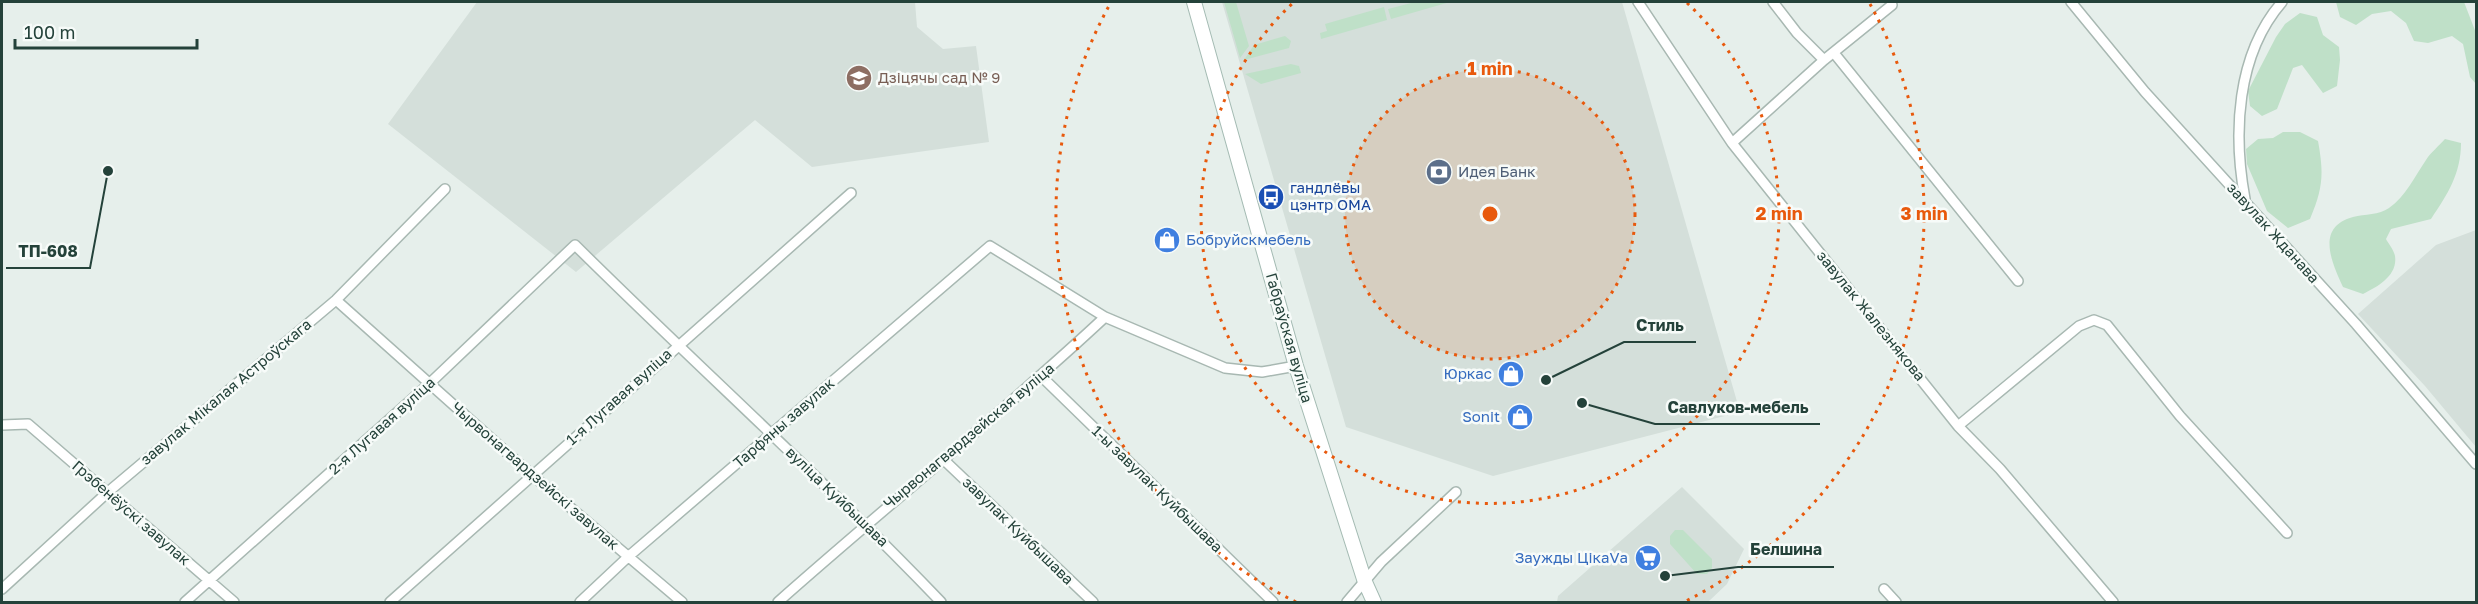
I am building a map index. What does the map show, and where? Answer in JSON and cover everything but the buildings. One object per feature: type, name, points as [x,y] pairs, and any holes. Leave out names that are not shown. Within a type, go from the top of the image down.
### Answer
[{"type":"main road","name":"Габраўская вуліца","points":[[1194,2],[1296,366],[1365,582],[1374,603]]},
{"type":"street","name":"завулак Жалезнякова","points":[[1638,2],[1732,143],[1958,426],[2000,469],[2113,603]]},
{"type":"street","points":[[1773,2],[1797,33],[1824,60]]},
{"type":"street","name":"завулак Жданава","points":[[2071,2],[2145,92],[2356,324],[2476,464]]},
{"type":"street","points":[[2246,201],[2238,157],[2240,106],[2259,39],[2270,16],[2282,2]]},
{"type":"street","points":[[1732,143],[1824,60],[1892,5]]},
{"type":"street","points":[[1834,52],[2018,281]]},
{"type":"street","name":"завулак Мікалая Астроўскага","points":[[2,589],[108,492],[336,300],[445,189]]},
{"type":"street","name":"1-я Лугавая вуліца","points":[[390,603],[850,193]]},
{"type":"street","name":"вуліца Куйбышава","points":[[575,245],[866,524],[941,603]]},
{"type":"street","name":"2-я Лугавая вуліца","points":[[185,603],[429,384],[575,245]]},
{"type":"street","name":"Тарфяны завулак","points":[[580,603],[629,556],[990,246],[1105,317]]},
{"type":"street","name":"Чырвонагвардзейскі завулак","points":[[336,300],[532,475],[682,603]]},
{"type":"street","points":[[1105,317],[1225,368],[1262,372],[1296,366]]},
{"type":"street","name":"Чырвонагвардзейская вуліца","points":[[778,603],[866,524],[1041,376],[1105,317]]},
{"type":"street","points":[[1958,426],[2079,327],[2094,320],[2107,325],[2180,416],[2287,533]]},
{"type":"street","name":"1-ы завулак Куйбышава","points":[[1041,376],[1273,603]]},
{"type":"street","name":"Грэбенёўскі завулак","points":[[2,425],[28,424],[234,603]]},
{"type":"street","name":"завулак Куйбышава","points":[[944,460],[1093,603]]},
{"type":"street","points":[[1347,603],[1381,562],[1456,492]]},
{"type":"street","points":[[1884,589],[1896,603]]},
{"type":"shaded area","points":[[477,2],[915,2],[917,27],[943,49],[976,46],[989,142],[812,167],[755,120],[576,272],[388,124]]},
{"type":"shaded area","points":[[1222,2],[1622,2],[1740,412],[1493,476],[1346,427]]},
{"type":"shaded area","points":[[2476,230],[2476,447],[2425,386],[2358,314],[2436,245]]},
{"type":"shaded area","points":[[1682,487],[1744,549],[1727,584],[1708,602],[1557,602],[1558,596]]},
{"type":"green space","points":[[1224,2],[1236,2],[1249,46],[1240,58]]},
{"type":"green space","points":[[1415,2],[1450,2],[1391,19],[1388,9]]},
{"type":"green space","points":[[2336,2],[2464,2],[2476,33],[2476,84],[2470,77],[2463,44],[2452,36],[2428,43],[2414,41],[2406,23],[2391,11],[2372,14],[2356,25],[2340,17]]},
{"type":"green space","points":[[1384,7],[1387,20],[1321,39],[1320,33],[1327,31],[1325,24]]},
{"type":"green space","points":[[2300,13],[2317,17],[2323,35],[2339,47],[2337,86],[2323,93],[2302,65],[2293,68],[2277,109],[2262,116],[2250,106],[2248,91],[2276,37],[2285,24]]},
{"type":"green space","points":[[1285,36],[1291,41],[1289,48],[1244,60],[1254,45]]},
{"type":"green space","points":[[1291,64],[1299,66],[1301,73],[1261,84],[1245,74]]},
{"type":"green space","points":[[2283,132],[2300,132],[2318,141],[2321,163],[2320,189],[2310,219],[2288,228],[2267,211],[2247,164],[2246,149],[2258,139],[2273,138]]},
{"type":"green space","points":[[2445,139],[2461,143],[2459,164],[2448,192],[2431,219],[2391,229],[2386,239],[2394,254],[2395,263],[2390,275],[2380,284],[2363,294],[2343,287],[2331,257],[2330,237],[2334,229],[2341,222],[2353,217],[2381,212],[2389,208],[2405,192],[2428,157]]},
{"type":"green space","points":[[1675,530],[1683,530],[1712,559],[1712,568],[1707,574],[1697,574],[1670,544],[1670,536]]},
{"type":"place","name":"Дзіцячы сад № 9","points":[[859,78]]},
{"type":"place","name":"ТП-608","points":[[108,171]]},
{"type":"place","name":"Идея Банк","points":[[1439,172]]},
{"type":"place","name":"гандлёвы цэнтр ОМА","points":[[1271,197]]},
{"type":"place","name":"Бобруйскмебель","points":[[1167,240]]},
{"type":"place","name":"Юркас","points":[[1511,374]]},
{"type":"place","name":"Стиль","points":[[1546,380]]},
{"type":"place","name":"Савлуков-мебель","points":[[1582,403]]},
{"type":"place","name":"Sonit","points":[[1520,417]]},
{"type":"place","name":"Заужды ЦікаVа","points":[[1648,558]]},
{"type":"place","name":"Белшина","points":[[1665,576]]}]
